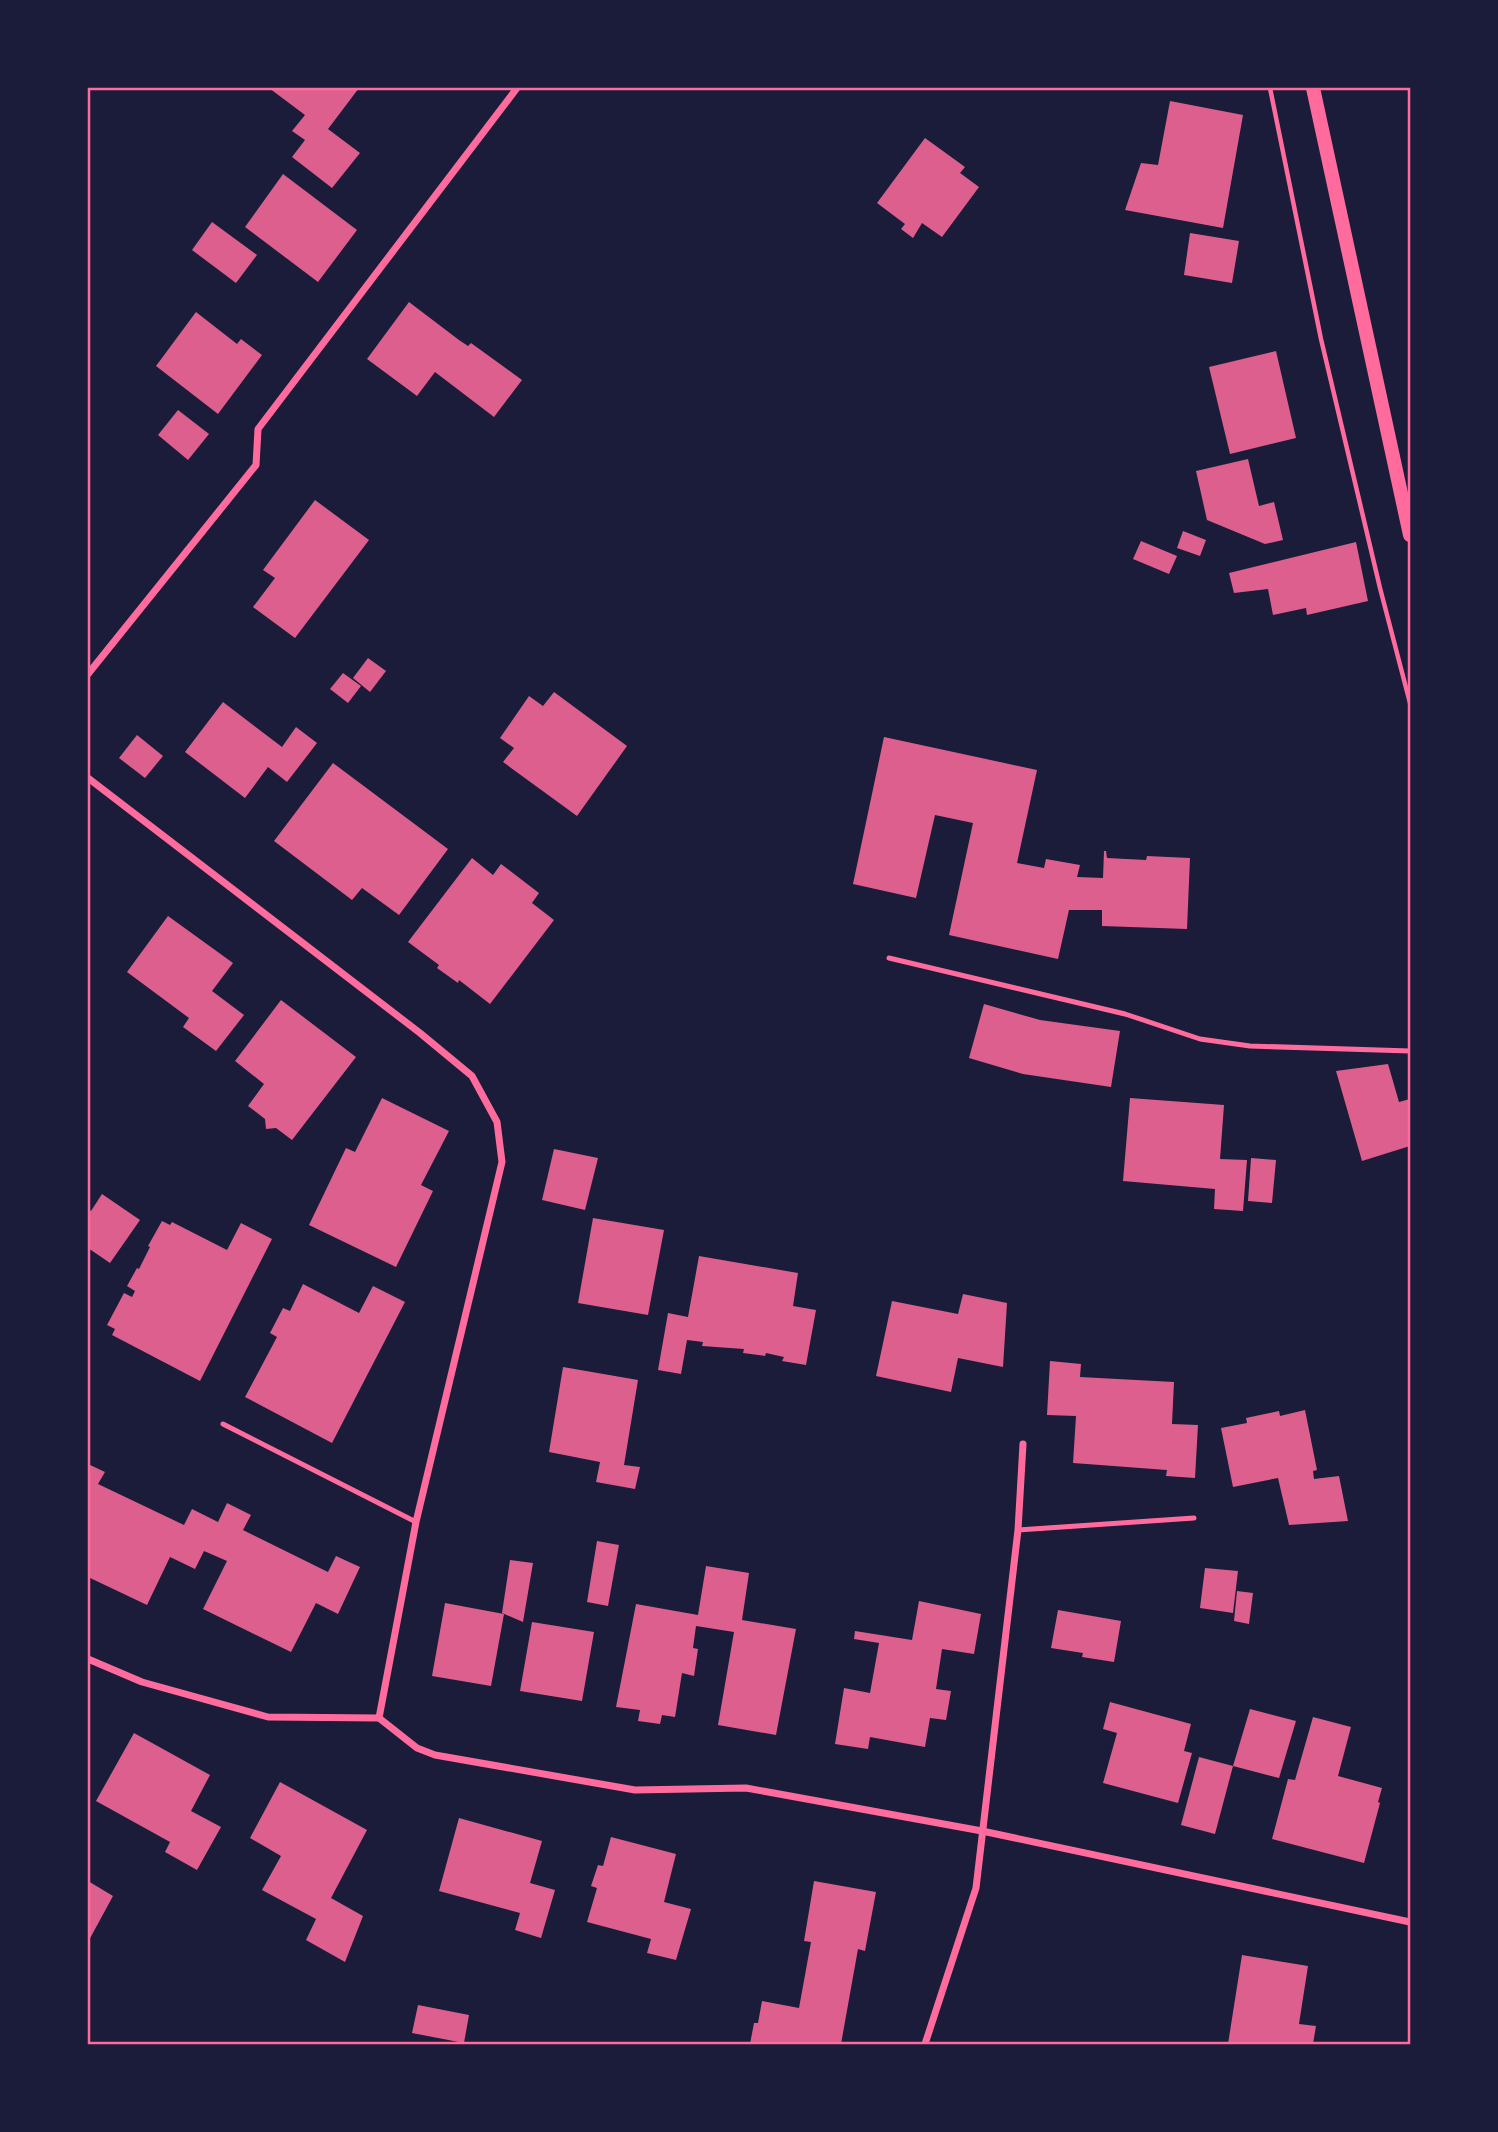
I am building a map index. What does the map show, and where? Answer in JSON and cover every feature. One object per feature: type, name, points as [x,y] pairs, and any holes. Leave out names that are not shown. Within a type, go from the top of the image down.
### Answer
[{"type":"main road","points":[[1313,88],[1410,535]]},
{"type":"street","points":[[88,674],[256,464],[258,429],[517,88]]},
{"type":"street","points":[[88,778],[472,1076],[497,1122],[502,1162],[416,1522],[379,1718]]},
{"type":"street","points":[[925,2045],[976,1888],[1018,1530],[1023,1444]]},
{"type":"street","points":[[88,1659],[142,1682],[268,1717],[379,1718],[417,1748],[435,1755],[635,1790],[746,1788],[982,1831],[1410,1922]]},
{"type":"lane","points":[[889,958],[1125,1014],[1200,1038],[1250,1046],[1410,1051]]},
{"type":"lane","points":[[223,1424],[416,1522]]},
{"type":"lane","points":[[1018,1530],[1194,1518]]},
{"type":"path","points":[[1270,88],[1321,339],[1410,703]]},
{"type":"building","points":[[269,88],[359,88],[328,129],[360,153],[332,188],[292,157],[305,140],[292,131],[305,115]]},
{"type":"building","points":[[1170,101],[1243,115],[1223,228],[1125,210],[1141,163],[1158,165]]},
{"type":"building","points":[[925,138],[965,167],[960,173],[979,187],[942,237],[922,223],[913,238],[901,229],[905,224],[877,203]]},
{"type":"building","points":[[283,174],[357,230],[318,282],[245,227]]},
{"type":"building","points":[[212,222],[257,255],[236,283],[192,250]]},
{"type":"building","points":[[1190,233],[1239,241],[1232,283],[1184,275]]},
{"type":"building","points":[[409,302],[459,340],[468,346],[471,343],[522,380],[494,417],[435,372],[417,396],[367,359]]},
{"type":"building","points":[[196,312],[237,344],[241,339],[262,355],[218,414],[156,366]]},
{"type":"building","points":[[1276,351],[1296,438],[1230,454],[1209,367]]},
{"type":"building","points":[[178,410],[209,434],[188,460],[158,435]]},
{"type":"building","points":[[1248,459],[1259,506],[1274,502],[1283,540],[1265,544],[1207,520],[1196,471]]},
{"type":"building","points":[[315,500],[369,540],[295,638],[253,607],[275,578],[263,570]]},
{"type":"building","points":[[1183,531],[1206,540],[1200,556],[1177,548]]},
{"type":"building","points":[[1141,541],[1177,556],[1169,574],[1133,559]]},
{"type":"building","points":[[1356,542],[1368,601],[1307,615],[1306,608],[1273,615],[1268,589],[1234,593],[1229,573]]},
{"type":"building","points":[[368,658],[386,671],[370,692],[353,678]]},
{"type":"building","points":[[343,673],[361,686],[348,703],[330,689]]},
{"type":"building","points":[[554,692],[627,746],[577,816],[503,762],[514,748],[500,738],[529,696],[543,706]]},
{"type":"building","points":[[223,702],[282,747],[296,727],[317,743],[287,782],[268,767],[245,798],[185,752]]},
{"type":"building","points":[[137,735],[163,756],[145,778],[119,758]]},
{"type":"building","points":[[884,737],[1037,770],[1017,863],[1044,868],[1046,859],[1080,865],[1077,877],[1103,878],[1104,851],[1107,858],[1190,858],[1187,929],[1102,926],[1102,910],[1069,910],[1058,959],[949,935],[973,823],[935,815],[916,898],[853,884]]},
{"type":"building","points":[[333,763],[448,849],[399,915],[362,888],[352,900],[274,841]]},
{"type":"building","points":[[472,858],[493,875],[501,864],[539,893],[532,903],[554,920],[490,1004],[459,980],[458,983],[437,968],[439,965],[408,942]]},
{"type":"building","points":[[168,916],[233,963],[212,991],[244,1015],[216,1051],[183,1027],[189,1018],[127,972]]},
{"type":"building","points":[[281,1000],[356,1057],[292,1140],[276,1128],[266,1129],[265,1119],[248,1106],[264,1084],[235,1061]]},
{"type":"building","points":[[984,1004],[1040,1020],[1120,1031],[1111,1087],[1023,1074],[969,1058]]},
{"type":"building","points":[[1388,1064],[1399,1102],[1410,1099],[1410,1146],[1362,1161],[1336,1071]]},
{"type":"building","points":[[382,1098],[449,1131],[421,1185],[433,1191],[396,1267],[309,1225],[346,1148],[355,1152]]},
{"type":"building","points":[[1130,1098],[1224,1105],[1220,1159],[1247,1160],[1243,1211],[1214,1209],[1215,1189],[1123,1181]]},
{"type":"building","points":[[554,1149],[598,1158],[585,1210],[542,1200]]},
{"type":"building","points":[[1251,1158],[1276,1160],[1272,1203],[1248,1201]]},
{"type":"building","points":[[102,1194],[140,1220],[110,1263],[88,1248],[88,1209],[91,1211]]},
{"type":"building","points":[[593,1218],[664,1230],[648,1315],[578,1303]]},
{"type":"building","points":[[162,1221],[170,1225],[172,1222],[227,1250],[241,1223],[272,1239],[200,1381],[112,1335],[115,1329],[107,1325],[124,1293],[132,1297],[135,1291],[127,1286],[137,1268],[139,1269]]},
{"type":"building","points":[[699,1256],[798,1273],[793,1306],[816,1310],[806,1365],[782,1361],[784,1357],[766,1353],[765,1356],[743,1353],[744,1349],[702,1346],[703,1342],[687,1340],[681,1374],[658,1370],[668,1313],[688,1317]]},
{"type":"building","points":[[303,1284],[359,1313],[373,1286],[405,1302],[332,1443],[245,1397],[277,1337],[270,1333],[283,1308],[290,1311]]},
{"type":"building","points":[[963,1294],[1007,1303],[1003,1367],[958,1358],[951,1392],[876,1376],[892,1301],[958,1314]]},
{"type":"building","points":[[1050,1361],[1081,1364],[1080,1377],[1174,1382],[1172,1424],[1198,1425],[1195,1478],[1166,1476],[1167,1470],[1073,1463],[1076,1416],[1047,1415]]},
{"type":"building","points":[[563,1367],[638,1380],[624,1465],[640,1467],[635,1489],[596,1482],[600,1462],[549,1452]]},
{"type":"building","points":[[1305,1410],[1317,1470],[1313,1471],[1314,1479],[1339,1476],[1348,1521],[1289,1525],[1278,1478],[1233,1487],[1221,1428],[1247,1423],[1246,1418],[1279,1411],[1280,1416]]},
{"type":"building","points":[[88,1464],[105,1472],[98,1484],[184,1525],[192,1509],[218,1522],[227,1503],[251,1515],[243,1530],[328,1572],[336,1556],[360,1567],[338,1614],[316,1603],[291,1652],[203,1609],[227,1561],[204,1551],[195,1569],[170,1557],[147,1605],[88,1577]]},
{"type":"building","points":[[597,1541],[619,1545],[608,1606],[587,1602]]},
{"type":"building","points":[[510,1560],[533,1563],[523,1622],[502,1613]]},
{"type":"building","points":[[706,1566],[749,1573],[742,1620],[796,1629],[776,1735],[718,1725],[734,1632],[696,1626],[693,1648],[698,1649],[694,1676],[682,1673],[675,1717],[662,1715],[660,1724],[638,1721],[640,1710],[616,1707],[636,1604],[698,1615]]},
{"type":"building","points":[[1205,1568],[1238,1571],[1233,1613],[1200,1608]]},
{"type":"building","points":[[1237,1591],[1253,1593],[1249,1624],[1234,1621]]},
{"type":"building","points":[[919,1601],[981,1614],[974,1654],[942,1649],[936,1689],[951,1691],[946,1720],[930,1718],[925,1747],[870,1737],[868,1749],[835,1744],[844,1688],[870,1693],[879,1643],[854,1639],[855,1631],[912,1640]]},
{"type":"building","points":[[445,1603],[504,1614],[491,1686],[432,1676]]},
{"type":"building","points":[[1058,1610],[1121,1621],[1114,1662],[1051,1648]]},
{"type":"building","points":[[532,1622],[594,1632],[582,1701],[520,1691]]},
{"type":"building","points":[[1110,1702],[1191,1724],[1184,1751],[1192,1753],[1178,1803],[1103,1783],[1117,1733],[1103,1729]]},
{"type":"building","points":[[1250,1709],[1296,1721],[1279,1778],[1233,1766]]},
{"type":"building","points":[[1313,1717],[1351,1727],[1338,1776],[1382,1788],[1364,1863],[1272,1839],[1288,1779],[1295,1780]]},
{"type":"building","points":[[134,1733],[210,1775],[191,1811],[221,1827],[197,1870],[165,1852],[170,1842],[96,1801]]},
{"type":"building","points":[[1199,1757],[1233,1766],[1215,1834],[1181,1825]]},
{"type":"building","points":[[280,1782],[367,1830],[331,1898],[363,1916],[345,1962],[306,1940],[316,1919],[262,1890],[281,1856],[250,1838]]},
{"type":"building","points":[[459,1818],[542,1841],[530,1883],[555,1890],[541,1938],[515,1930],[520,1913],[439,1891]]},
{"type":"building","points":[[611,1837],[676,1854],[664,1902],[691,1909],[676,1960],[647,1953],[651,1939],[587,1922],[597,1888],[591,1886],[598,1865],[603,1866]]},
{"type":"building","points":[[88,1881],[113,1896],[88,1942]]},
{"type":"building","points":[[814,1881],[876,1892],[865,1951],[858,1949],[841,2044],[750,2044],[762,2001],[799,2008],[811,1942],[804,1941]]},
{"type":"building","points":[[1242,1955],[1308,1966],[1299,2024],[1316,2026],[1313,2044],[1228,2044]]},
{"type":"building","points":[[418,2005],[469,2015],[464,2043],[412,2033]]}]
